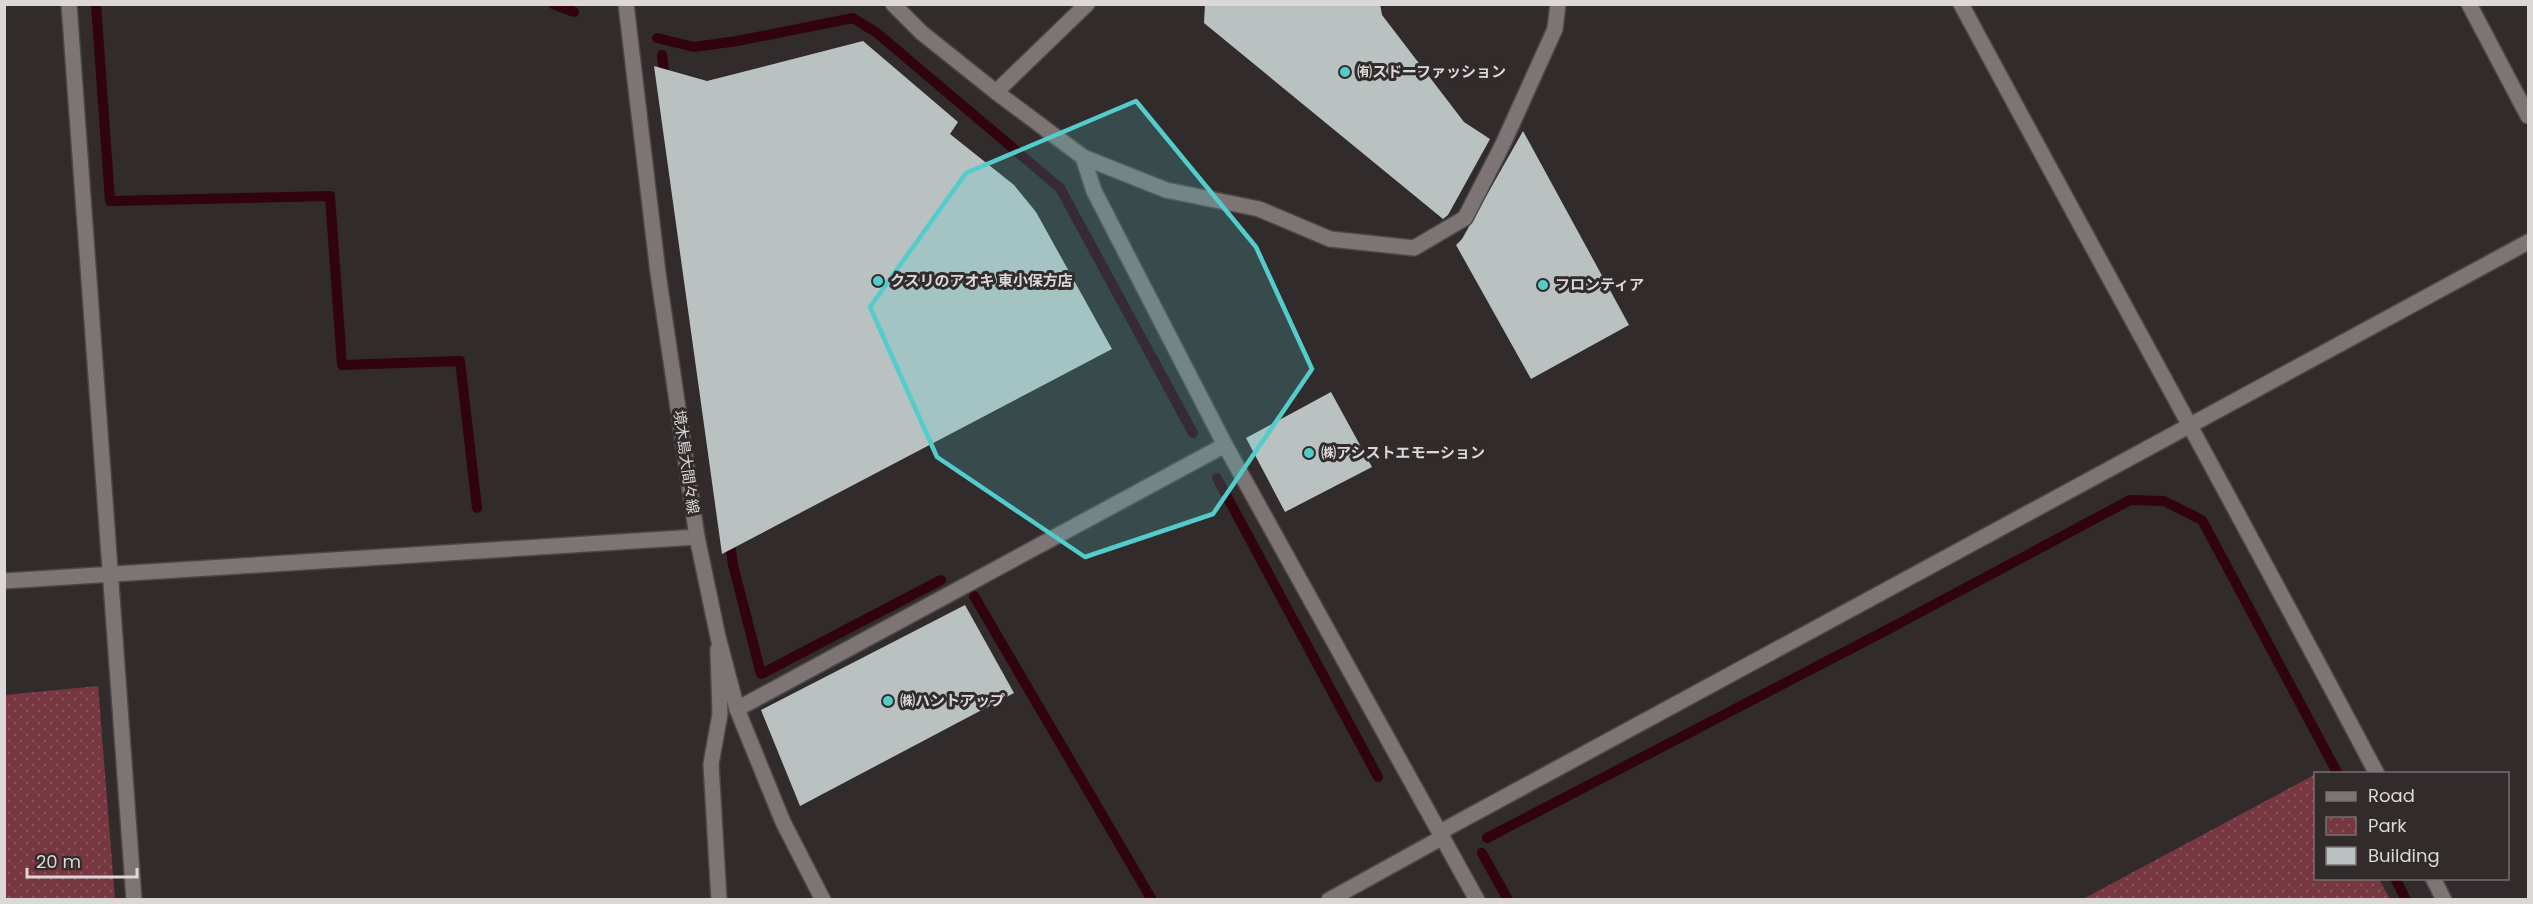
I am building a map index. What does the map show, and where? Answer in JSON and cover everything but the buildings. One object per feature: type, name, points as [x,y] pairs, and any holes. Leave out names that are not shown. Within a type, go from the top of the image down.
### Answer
[{"type":"street","points":[[69,4],[134,900]]},
{"type":"street","name":"境木島大間々線","points":[[626,4],[658,273],[697,537],[718,637],[737,709],[783,822],[823,900]]},
{"type":"street","points":[[893,4],[922,33],[1083,157],[1166,190],[1259,209],[1330,238],[1414,249],[1465,218],[1503,144],[1555,29],[1558,4]]},
{"type":"street","points":[[996,92],[1087,4]]},
{"type":"street","points":[[1961,4],[2188,426],[2256,546],[2376,772]]},
{"type":"street","points":[[2469,4],[2529,116]]},
{"type":"street","points":[[1083,157],[1094,191],[1225,445],[1477,900]]},
{"type":"street","points":[[1329,900],[1442,834],[2529,242]]},
{"type":"street","points":[[737,709],[1225,445]]},
{"type":"street","points":[[4,581],[697,537]]},
{"type":"street","points":[[718,637],[720,714],[711,764],[719,900]]},
{"type":"street","points":[[2434,880],[2444,900]]},
{"type":"highlighted area","points":[[1136,101],[1256,247],[1312,369],[1213,514],[1085,557],[937,457],[870,307],[966,173]]},
{"type":"green space","points":[[98,686],[115,899],[5,899],[5,695]]},
{"type":"green space","points":[[2314,775],[2314,880],[2380,880],[2390,899],[2083,899]]},
{"type":"waterway","points":[[96,4],[110,201],[330,196],[342,365],[460,361],[477,508]]},
{"type":"waterway","points":[[553,4],[574,12]]},
{"type":"waterway","points":[[657,38],[694,47],[737,41],[853,18],[877,33],[1060,188],[1193,433]]},
{"type":"waterway","points":[[662,55],[665,80]]},
{"type":"waterway","points":[[1217,478],[1378,777]]},
{"type":"waterway","points":[[1487,838],[1883,632],[2130,500],[2164,501],[2202,520],[2337,772]]},
{"type":"waterway","points":[[729,536],[733,565],[761,674],[941,580]]},
{"type":"waterway","points":[[974,596],[1152,900]]},
{"type":"waterway","points":[[1482,853],[1508,900]]},
{"type":"waterway","points":[[2396,880],[2406,900]]},
{"type":"place","name":"㈲スドーファッション","points":[[1345,72]]},
{"type":"place","name":"クスリのアオキ 東小保方店","points":[[878,281]]},
{"type":"place","name":"フロンティア","points":[[1543,285]]},
{"type":"place","name":"㈱アシストエモーション","points":[[1309,453]]},
{"type":"place","name":"㈱ハントアップ","points":[[888,701]]}]
